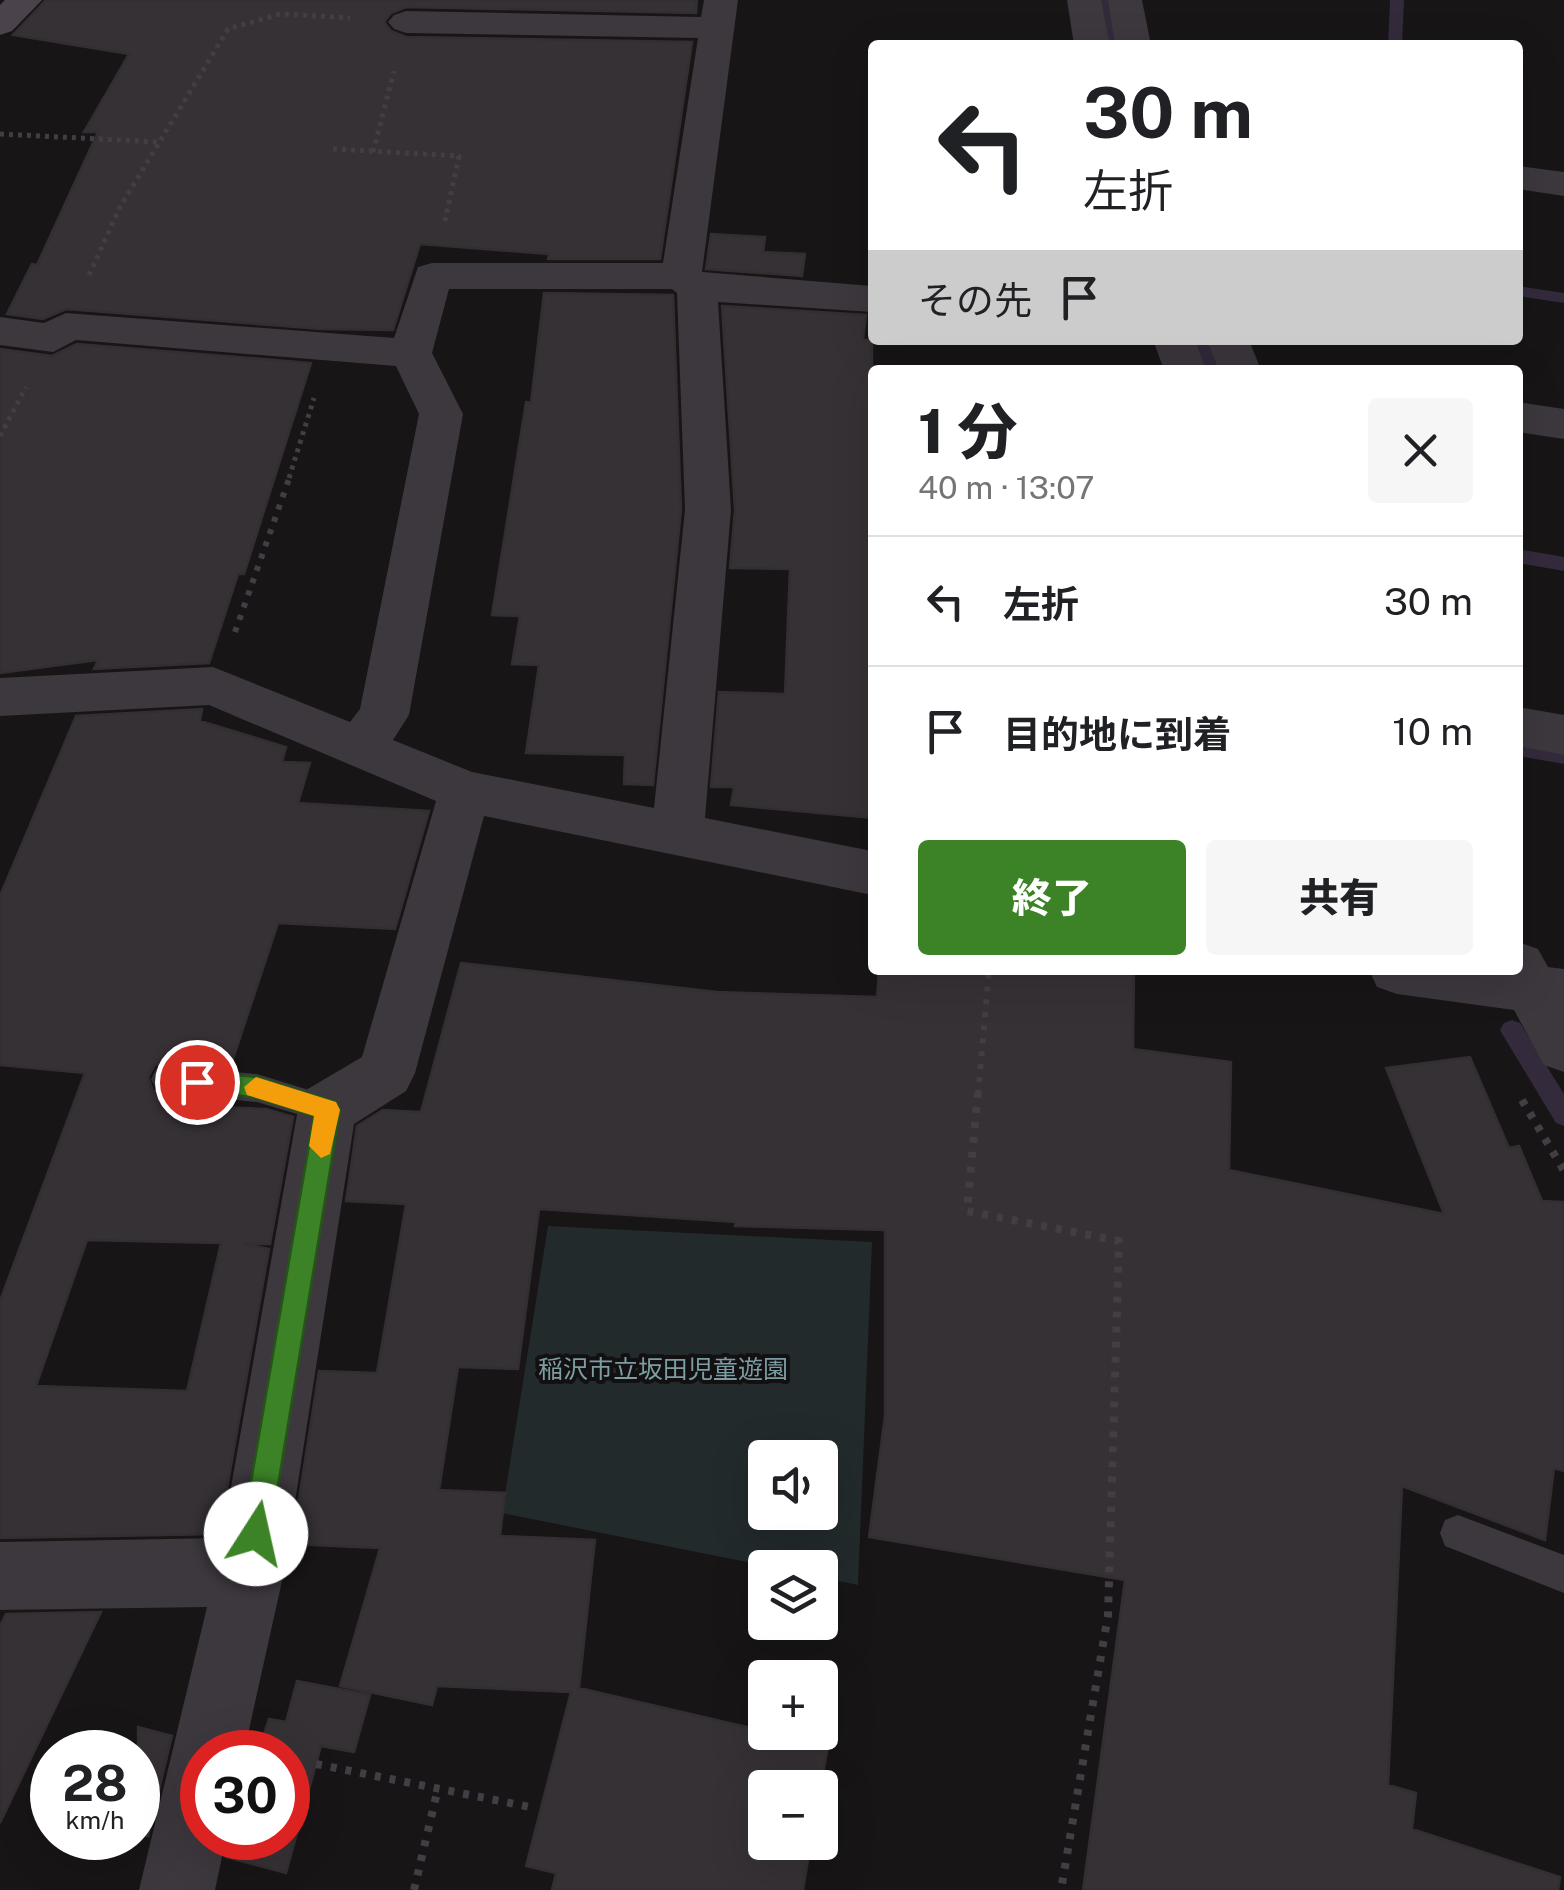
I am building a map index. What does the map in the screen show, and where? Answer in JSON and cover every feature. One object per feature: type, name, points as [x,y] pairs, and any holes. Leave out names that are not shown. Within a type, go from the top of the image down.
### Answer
[{"type":"street","points":[[0,24],[25,0]]},
{"type":"street","points":[[1084,0],[1091,40]]},
{"type":"street","points":[[1125,0],[1132,40]]},
{"type":"street","points":[[406,22],[720,14],[690,282],[708,510],[678,836]]},
{"type":"street","points":[[1523,179],[1564,184]]},
{"type":"street","points":[[359,747],[384,715],[441,414],[411,352],[432,276],[690,282],[868,299]]},
{"type":"street","points":[[0,331],[53,338],[66,326],[411,352]]},
{"type":"street","points":[[1523,418],[1564,424]]},
{"type":"street","points":[[0,697],[213,686],[465,792],[868,872]]},
{"type":"street","points":[[1523,728],[1564,735]]},
{"type":"street","points":[[213,1730],[250,1572],[328,1110],[386,1073],[465,792]]},
{"type":"street","points":[[1455,975],[1537,982],[1564,1047]]},
{"type":"street","points":[[0,1576],[250,1572]]},
{"type":"street","points":[[177,1890],[184,1860]]},
{"type":"lane","points":[[167,1078],[257,1088],[328,1110]]},
{"type":"lane","points":[[1458,1533],[1564,1574]]},
{"type":"path","points":[[66,326],[120,207],[228,29],[280,14],[406,22],[373,152]]},
{"type":"path","points":[[0,134],[159,142]]},
{"type":"path","points":[[333,149],[460,156],[432,276]]},
{"type":"path","points":[[213,686],[264,558],[330,344]]},
{"type":"path","points":[[989,975],[967,1211],[1119,1241],[1108,1614],[1060,1890]]},
{"type":"path","points":[[316,1764],[530,1807]]},
{"type":"path","points":[[414,1890],[438,1788]]},
{"type":"green space","name":"稲沢市立坂田児童遊園","points":[[548,1226],[872,1242],[858,1585],[838,1581],[838,1550],[748,1550],[748,1562],[502,1513]]},
{"type":"building","points":[[46,0],[697,0],[696,13],[406,7],[391,13],[384,22],[391,31],[406,37],[692,42],[660,259],[548,259],[549,254],[420,244],[393,330],[322,329],[66,309],[43,319],[7,314],[32,264],[37,265],[98,132],[84,132],[129,54],[13,35]]},
{"type":"building","points":[[711,234],[765,237],[763,252],[805,254],[802,276],[706,269]]},
{"type":"building","points":[[544,293],[673,295],[681,510],[653,785],[624,784],[625,755],[526,753],[539,665],[512,664],[520,616],[492,615],[526,402],[531,403]]},
{"type":"building","points":[[722,306],[866,315],[863,340],[872,345],[872,365],[868,365],[868,818],[731,805],[734,787],[711,787],[719,692],[785,694],[790,569],[730,568],[735,510]]},
{"type":"building","points":[[77,344],[311,363],[244,574],[238,574],[209,663],[94,669],[98,660],[0,673],[0,349],[52,356]]},
{"type":"building","points":[[202,709],[200,721],[286,747],[282,762],[310,763],[298,803],[429,811],[395,929],[278,923],[230,1068],[167,1061],[155,1065],[148,1077],[153,1091],[166,1097],[219,1102],[217,1107],[266,1109],[293,1117],[270,1244],[244,1244],[269,1249],[219,1534],[0,1538],[0,1301],[85,1073],[0,1065],[0,896],[76,716]],"holes":[[[87,1240],[221,1243],[187,1391],[36,1386]]]},
{"type":"building","points":[[461,963],[717,992],[877,997],[879,975],[1134,975],[1133,1049],[1231,1062],[1229,1170],[1444,1214],[1386,1068],[1470,1057],[1509,1148],[1519,1146],[1542,1201],[1564,1202],[1564,1471],[1554,1468],[1545,1540],[1402,1486],[1388,1785],[1416,1793],[1412,1829],[1560,1877],[1558,1890],[1083,1890],[1125,1580],[869,1537],[885,1416],[885,1230],[735,1226],[736,1222],[539,1209],[518,1369],[458,1367],[439,1490],[505,1493],[500,1536],[595,1540],[579,1688],[748,1727],[748,1750],[827,1750],[824,1770],[748,1770],[748,1860],[808,1860],[803,1890],[552,1890],[556,1873],[526,1866],[571,1692],[437,1686],[432,1705],[340,1686],[380,1548],[292,1544],[319,1371],[377,1373],[406,1204],[346,1201],[357,1126],[383,1110],[421,1112]]},
{"type":"building","points":[[101,1612],[45,1730],[30,1730],[30,1760],[0,1823],[0,1626],[6,1614]]},
{"type":"building","points":[[297,1681],[370,1695],[354,1752],[321,1746],[310,1786],[310,1730],[265,1730],[269,1719],[286,1722]]},
{"type":"building","points":[[160,1733],[172,1736],[160,1786]]},
{"type":"building","points":[[237,1860],[290,1860],[286,1873]]},
{"type":"waterway","points":[[1106,0],[1113,40]]},
{"type":"waterway","points":[[1395,40],[1397,0]]},
{"type":"waterway","points":[[1523,292],[1564,298]]},
{"type":"waterway","points":[[1201,345],[1210,365]]},
{"type":"waterway","points":[[1523,557],[1564,564]]},
{"type":"waterway","points":[[1523,749],[1564,756]]},
{"type":"waterway","points":[[1512,1030],[1564,1115]]},
{"type":"slow traffic","points":[[256,1087],[328,1110],[321,1146]]},
{"type":"route","points":[[197,1082],[257,1088],[328,1110],[256,1534]]}]
